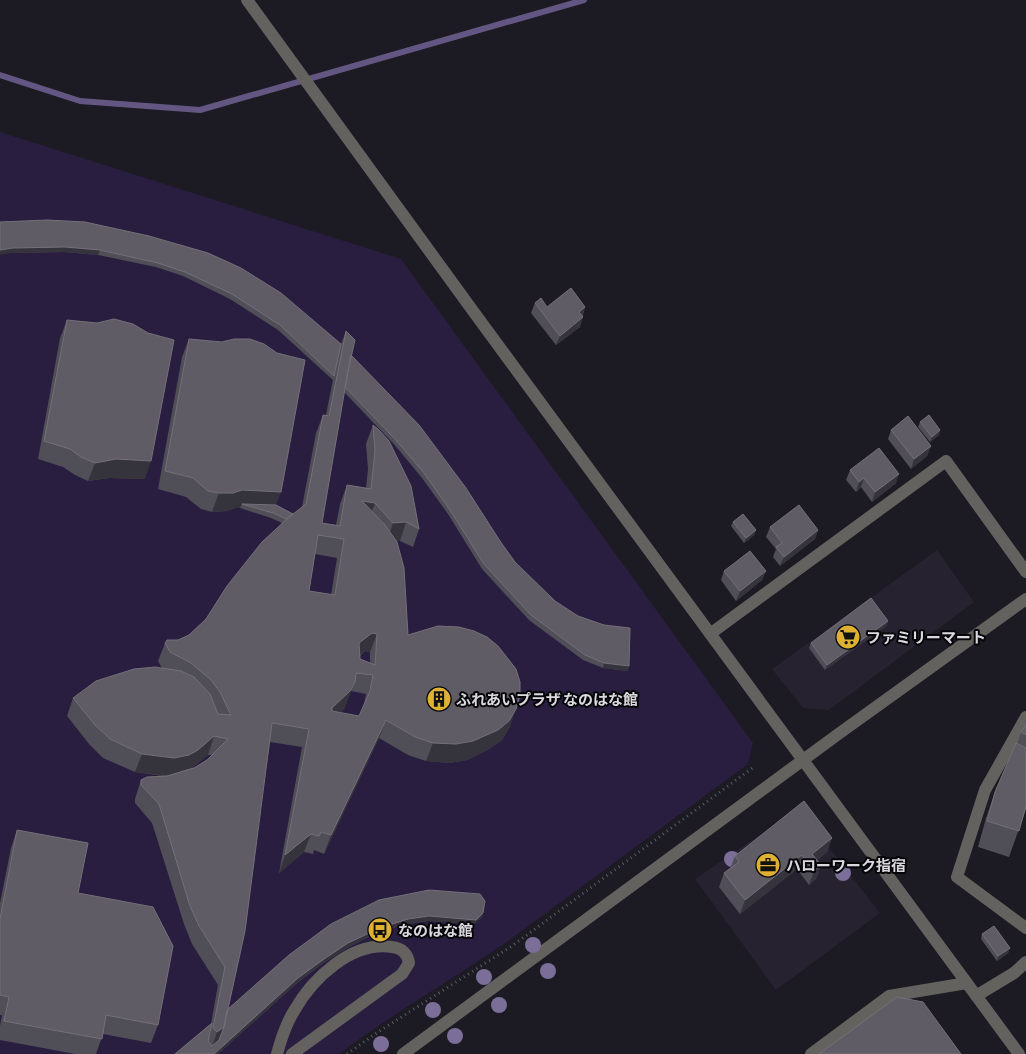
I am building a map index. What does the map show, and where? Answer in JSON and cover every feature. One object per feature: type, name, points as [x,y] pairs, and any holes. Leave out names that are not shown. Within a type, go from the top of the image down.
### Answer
[{"type":"street","points":[[246,0],[1019,1054]]},
{"type":"street","points":[[710,634],[946,461],[1026,572]]},
{"type":"street","points":[[403,1054],[803,760],[1026,599]]},
{"type":"street","points":[[1026,717],[985,790],[957,876],[1026,928]]},
{"type":"street","points":[[277,1054],[281,1037],[293,1012],[306,993],[340,961],[359,950],[377,946],[393,947],[405,952],[409,964],[402,974],[292,1054]]},
{"type":"street","points":[[976,996],[1014,973],[1026,962]]},
{"type":"street","points":[[811,1054],[889,996],[967,983]]},
{"type":"path","points":[[347,1054],[512,946],[755,766]]},
{"type":"shaded area","points":[[0,132],[401,259],[753,743],[748,764],[508,941],[339,1054],[0,1054]]},
{"type":"shaded area","points":[[937,550],[974,602],[829,710],[803,708],[772,669]]},
{"type":"shaded area","points":[[792,813],[802,813],[880,913],[776,990],[695,879]]},
{"type":"building","points":[[47,220],[85,222],[149,236],[208,253],[241,268],[281,293],[341,344],[334,376],[280,325],[232,294],[185,272],[158,263],[100,250],[65,247],[0,250],[0,222]]},
{"type":"building","points":[[571,288],[585,307],[579,312],[583,317],[560,336],[535,303],[541,298],[547,307]]},
{"type":"building","points":[[114,319],[133,324],[148,333],[174,340],[151,461],[116,459],[95,463],[81,457],[70,449],[44,441],[67,320],[97,323]]},
{"type":"building","name":"ふれあいプラザ なのはな館","points":[[346,331],[355,340],[322,523],[340,526],[347,485],[371,489],[375,451],[373,425],[389,441],[411,486],[419,529],[406,522],[393,523],[375,503],[362,501],[385,525],[397,542],[404,568],[408,635],[438,626],[459,627],[487,637],[498,646],[516,669],[520,682],[520,696],[516,709],[509,721],[498,730],[473,741],[456,744],[433,743],[415,737],[386,720],[331,835],[321,832],[319,836],[311,834],[285,855],[309,729],[272,723],[245,931],[224,1027],[217,1032],[213,1028],[225,967],[199,926],[190,906],[159,804],[141,785],[141,780],[147,777],[167,776],[194,768],[207,760],[228,739],[214,736],[189,755],[174,758],[142,754],[110,739],[95,725],[73,698],[96,681],[134,669],[155,667],[181,671],[194,677],[210,694],[218,714],[231,715],[220,692],[211,680],[191,663],[170,652],[165,643],[167,640],[178,640],[189,635],[206,619],[227,586],[262,542],[306,504],[323,415],[329,416]],"holes":[[[318,535],[344,539],[335,595],[309,591]],[[372,633],[377,634],[375,665],[360,659],[359,643]],[[356,673],[373,675],[370,691],[359,716],[332,711],[332,708],[351,690],[355,682]]]},
{"type":"building","points":[[189,339],[222,342],[234,339],[250,339],[264,344],[277,353],[305,360],[281,492],[242,490],[233,493],[219,493],[208,491],[193,478],[165,471]]},
{"type":"building","points":[[351,355],[419,425],[466,488],[515,562],[555,601],[578,616],[604,625],[630,628],[629,666],[604,663],[585,655],[531,615],[484,564],[424,473],[395,439],[345,387]]},
{"type":"building","points":[[929,415],[940,430],[932,437],[920,422]]},
{"type":"building","points":[[908,416],[931,446],[914,459],[891,430]]},
{"type":"building","points":[[879,448],[899,474],[875,492],[864,478],[859,482],[850,470]]},
{"type":"building","points":[[242,504],[276,505],[293,514],[286,519]]},
{"type":"building","points":[[799,505],[818,530],[784,557],[776,547],[782,543],[770,527]]},
{"type":"building","points":[[743,514],[756,530],[746,538],[733,522]]},
{"type":"building","points":[[750,551],[766,571],[740,591],[724,571]]},
{"type":"building","name":"ファミリーマート","points":[[871,598],[888,621],[827,665],[811,643]]},
{"type":"building","points":[[1026,725],[1026,735],[1021,732]]},
{"type":"building","points":[[1016,743],[1026,748],[1026,806],[1019,831],[987,821],[995,792]]},
{"type":"building","points":[[804,801],[832,838],[812,854],[821,865],[814,871],[802,855],[745,900],[724,873],[739,862],[735,856]]},
{"type":"building","points":[[17,830],[88,843],[78,893],[153,907],[173,946],[158,1025],[106,1015],[102,1039],[4,1021],[9,997],[0,995],[0,919]]},
{"type":"building","points":[[429,890],[480,894],[485,901],[483,913],[476,920],[429,916],[408,919],[380,928],[348,943],[298,978],[214,1054],[175,1054],[212,1023],[208,1041],[212,1046],[219,1040],[227,1010],[289,955],[331,924],[379,900]]},
{"type":"building","points":[[994,926],[1010,948],[998,956],[982,934]]},
{"type":"building","points":[[897,997],[923,1002],[961,1054],[819,1054]]},
{"type":"waterway","points":[[0,75],[80,101],[200,110],[584,0]]},
{"type":"place","name":"ファミリーマート","points":[[848,637]]},
{"type":"place","name":"ふれあいプラザ なのはな館","points":[[439,699]]},
{"type":"place","name":"ハローワーク指宿","points":[[768,865]]},
{"type":"place","name":"なのはな館","points":[[380,930]]}]
